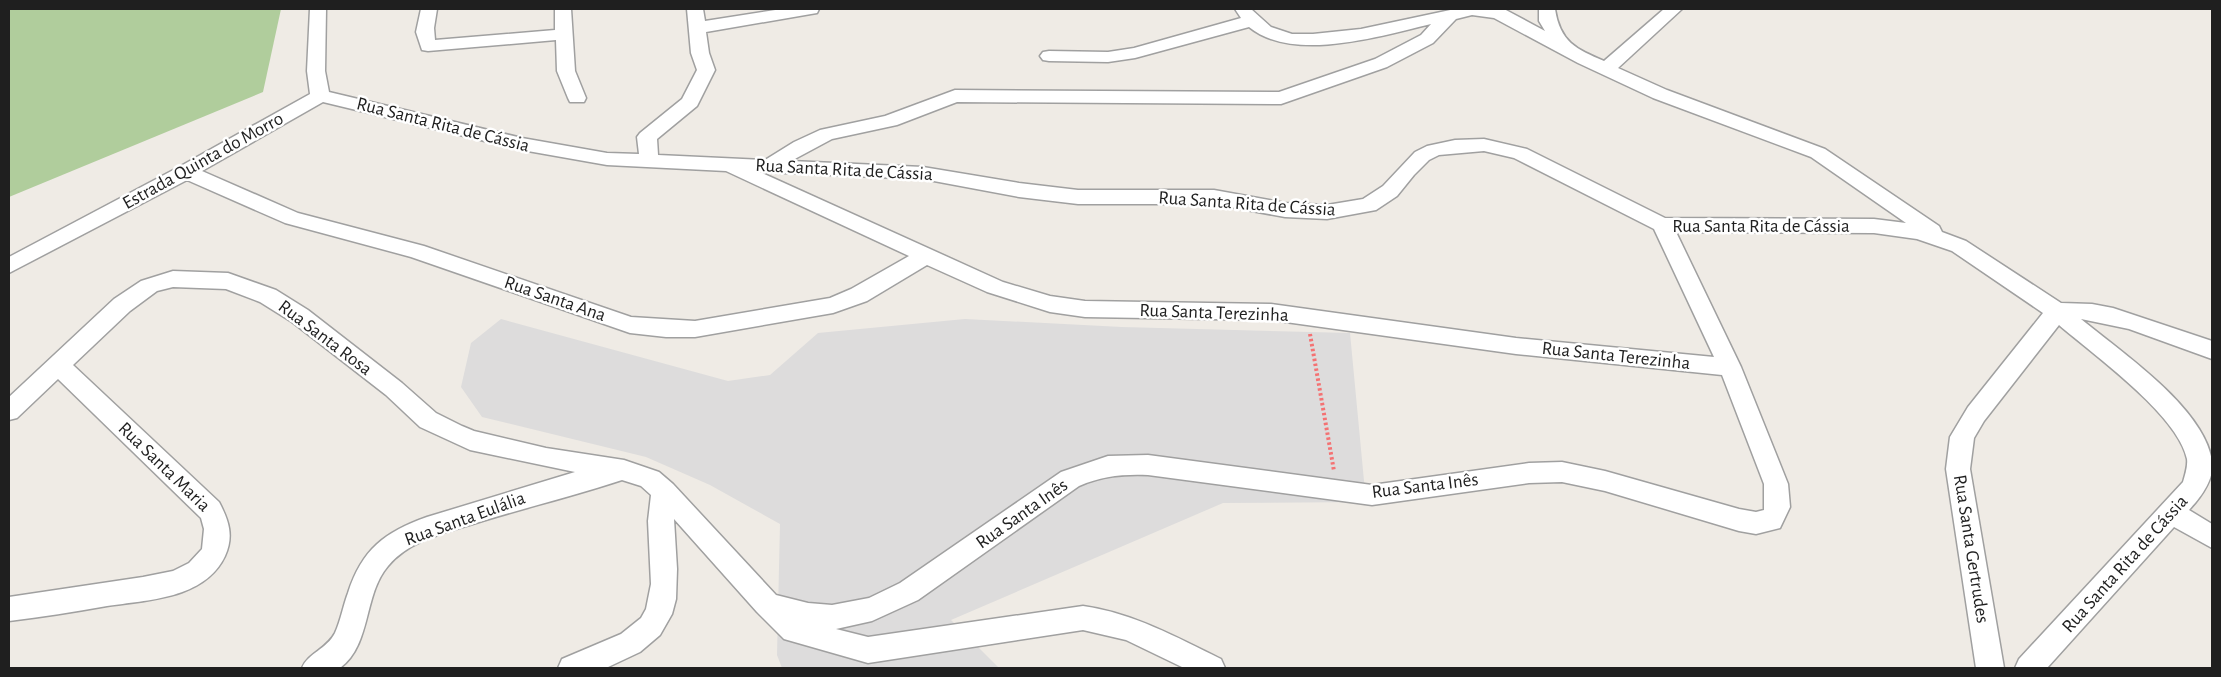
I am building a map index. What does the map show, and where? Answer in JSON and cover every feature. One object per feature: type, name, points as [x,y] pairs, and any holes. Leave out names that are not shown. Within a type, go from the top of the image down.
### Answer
[{"type":"street","points":[[318,9],[316,71],[320,96]]},
{"type":"street","points":[[430,9],[426,19],[425,40],[428,46],[565,34]]},
{"type":"street","points":[[564,9],[566,70],[577,98]]},
{"type":"street","points":[[649,161],[647,137],[690,102],[706,70],[700,53],[695,9]]},
{"type":"street","points":[[697,28],[811,9]]},
{"type":"street","points":[[1547,9],[1548,21],[1564,48]]},
{"type":"street","points":[[1606,69],[1674,9]]},
{"type":"street","points":[[1049,56],[1108,57],[1135,53],[1247,15],[1275,35],[1308,39],[1338,38],[1472,10],[1498,13],[1606,69],[1660,94],[1818,153],[1945,240]]},
{"type":"street","points":[[769,166],[801,146],[827,134],[890,121],[955,96],[1281,98],[1381,63],[1427,39],[1450,16]]},
{"type":"street","name":"Rua Santa Rita de Cássia","points":[[320,96],[556,152],[607,159],[923,173],[1019,190],[1078,197],[1214,197],[1285,210],[1327,212],[1369,205],[1390,191],[1407,170],[1422,156],[1434,150],[1456,146],[1484,145],[1520,153],[1662,225],[1874,226],[1900,228],[1945,240],[1958,246],[2057,311],[2165,402],[2191,435],[2200,461],[2195,486],[2172,514],[2029,668]]},
{"type":"street","name":"Estrada Quinta do Morro","points":[[9,266],[186,172],[320,96]]},
{"type":"street","name":"Rua Santa Terezinha","points":[[724,164],[1010,292],[1064,307],[1271,312],[1516,346],[1730,367]]},
{"type":"street","name":"Rua Santa Ana","points":[[186,172],[292,218],[417,251],[630,325],[666,329],[695,329],[833,305],[859,295],[926,256]]},
{"type":"street","name":"Rua Santa Inês","points":[[767,604],[812,616],[831,617],[860,613],[880,606],[915,589],[1070,480],[1095,468],[1121,464],[1148,465],[1372,495],[1529,473],[1562,472],[1605,481],[1739,520],[1756,523],[1771,520],[1776,514],[1778,501],[1776,484],[1730,367],[1662,225]]},
{"type":"street","name":"Rua Santa Rosa","points":[[9,410],[122,306],[149,286],[173,278],[228,281],[268,296],[300,316],[394,389],[428,420],[453,433],[470,440],[546,458],[624,470],[650,479],[664,491],[767,604],[794,630],[868,650],[1083,618],[1102,620],[1140,634],[1211,668]]},
{"type":"street","points":[[2057,311],[2070,308],[2106,315],[2212,350]]},
{"type":"street","name":"Rua Santa Gertrudes","points":[[1990,668],[1958,469],[1962,437],[1976,414],[2057,311]]},
{"type":"street","name":"Rua Santa Maria","points":[[9,610],[138,590],[189,576],[204,567],[214,554],[218,536],[218,522],[210,510],[58,365]]},
{"type":"street","name":"Rua Santa Eulália","points":[[316,668],[339,651],[352,628],[365,578],[378,558],[398,542],[424,530],[555,488],[624,470]]},
{"type":"street","points":[[572,668],[610,653],[639,637],[653,622],[664,602],[665,585],[661,520],[664,491]]},
{"type":"street","points":[[2172,514],[2212,537]]},
{"type":"path","points":[[1307,317],[1338,491]]},
{"type":"shaded area","points":[[501,319],[728,381],[770,375],[818,333],[965,319],[1122,327],[1350,333],[1366,502],[1223,503],[951,620],[999,668],[782,668],[777,655],[780,524],[710,485],[646,457],[482,417],[461,387],[471,343]]},
{"type":"green space","points":[[9,9],[281,9],[263,92],[9,197]]}]
